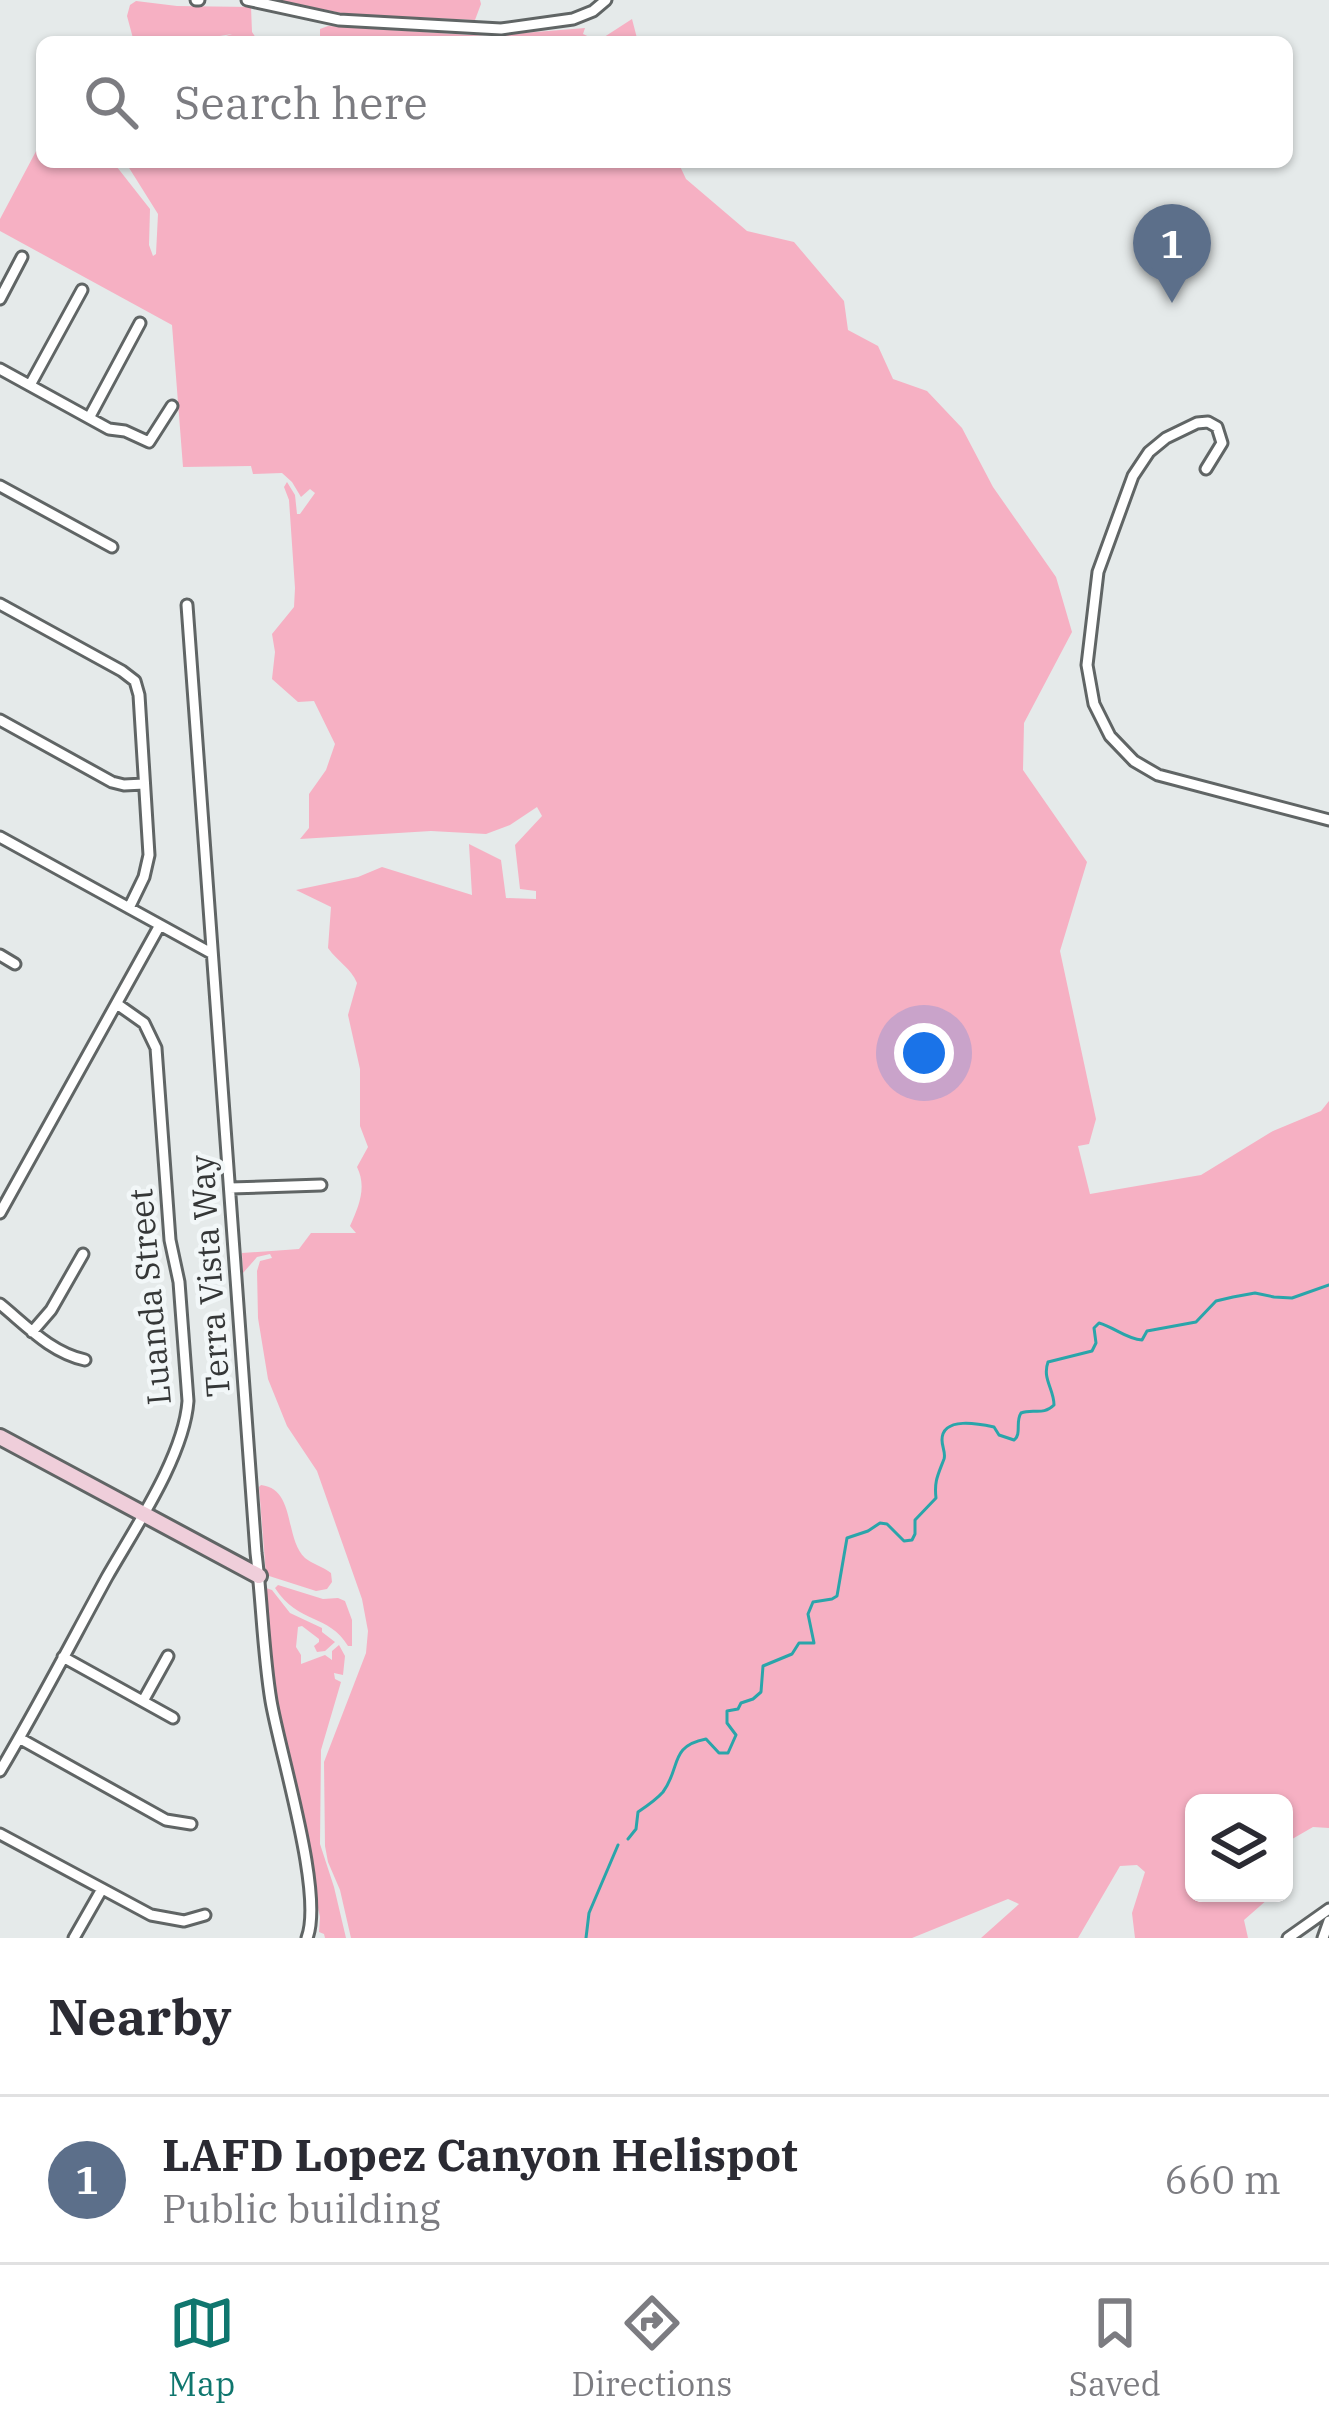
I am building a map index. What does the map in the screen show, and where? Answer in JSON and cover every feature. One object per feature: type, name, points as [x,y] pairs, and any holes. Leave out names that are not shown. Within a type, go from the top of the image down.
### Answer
[{"type":"street","points":[[247,0],[339,20],[501,29],[573,19],[606,0]]},
{"type":"street","points":[[0,299],[22,257]]},
{"type":"street","points":[[30,386],[82,290]]},
{"type":"street","points":[[89,418],[140,323]]},
{"type":"street","points":[[0,368],[109,430],[125,431],[149,442],[172,406]]},
{"type":"street","points":[[1206,469],[1221,437],[1208,422],[1166,438],[1133,476],[1098,572],[1088,664],[1094,704],[1110,736],[1134,761],[1157,775],[1329,820]]},
{"type":"street","points":[[0,486],[112,547]]},
{"type":"street","points":[[0,604],[135,681],[149,855],[129,908]]},
{"type":"street","name":"Terra Vista Way","points":[[187,605],[259,1576],[270,1697],[312,1906],[307,1938]]},
{"type":"street","points":[[0,720],[112,782],[144,784]]},
{"type":"street","points":[[0,837],[212,953]]},
{"type":"street","points":[[0,1213],[160,925]]},
{"type":"street","points":[[0,955],[15,964]]},
{"type":"street","name":"Luanda Street","points":[[0,1772],[142,1514],[186,1421],[179,1282],[170,1240],[156,1048],[144,1023],[117,1004]]},
{"type":"street","points":[[230,1188],[321,1185]]},
{"type":"street","points":[[32,1332],[51,1310],[82,1254]]},
{"type":"street","points":[[0,1304],[65,1356],[85,1360]]},
{"type":"street","points":[[0,1437],[259,1576]]},
{"type":"street","points":[[143,1701],[168,1656]]},
{"type":"street","points":[[63,1657],[173,1718]]},
{"type":"street","points":[[20,1738],[166,1820],[191,1824]]},
{"type":"street","points":[[0,1834],[152,1915],[194,1920],[205,1915]]},
{"type":"street","points":[[74,1938],[102,1888]]},
{"type":"street","points":[[1288,1938],[1329,1909]]},
{"type":"street","points":[[1323,1938],[1329,1921]]},
{"type":"shaded area","points":[[277,0],[480,0],[481,4],[475,20],[346,14]]},
{"type":"shaded area","points":[[136,1],[251,7],[255,36],[132,36],[127,16]]},
{"type":"shaded area","points":[[632,19],[636,36],[606,36]]},
{"type":"shaded area","points":[[585,28],[587,36],[487,36]]},
{"type":"shaded area","points":[[320,29],[487,36],[320,36]]},
{"type":"shaded area","points":[[36,151],[36,168],[118,168],[150,209],[153,256],[158,214],[129,168],[681,168],[686,179],[747,231],[794,242],[844,301],[848,330],[878,346],[893,379],[927,391],[962,428],[993,487],[1056,577],[1072,632],[1024,723],[1023,770],[1087,862],[1060,951],[1096,1119],[1089,1144],[1078,1146],[1090,1194],[1201,1175],[1273,1131],[1321,1111],[1329,1101],[1329,1828],[1313,1827],[1293,1839],[1293,1794],[1185,1794],[1185,1902],[1265,1902],[1244,1920],[1248,1938],[1135,1938],[1132,1913],[1145,1872],[1137,1865],[1120,1866],[1078,1938],[981,1938],[1019,1904],[1008,1899],[912,1938],[351,1938],[325,1846],[324,1762],[366,1653],[368,1631],[362,1599],[317,1471],[287,1426],[268,1379],[258,1318],[257,1271],[260,1261],[272,1258],[270,1254],[257,1257],[243,1273],[242,1253],[299,1249],[311,1233],[356,1233],[350,1226],[362,1189],[357,1167],[368,1147],[360,1126],[360,1069],[348,1015],[357,983],[328,948],[331,907],[296,890],[382,867],[472,895],[469,844],[501,860],[506,898],[536,899],[536,891],[520,889],[515,845],[542,816],[537,807],[486,834],[431,831],[300,839],[309,828],[309,794],[326,770],[335,744],[314,701],[298,702],[272,679],[272,634],[294,607],[289,500],[284,487],[287,482],[295,495],[297,514],[315,493],[310,489],[301,497],[282,473],[253,474],[251,466],[183,467],[172,325],[0,231],[0,219]]},
{"type":"shaded area","points":[[261,1485],[280,1495],[305,1558],[331,1573],[327,1589],[316,1591],[266,1575]]},
{"type":"shaded area","points":[[266,1588],[290,1613],[322,1628],[335,1642],[317,1652],[314,1646],[319,1639],[298,1627],[296,1647],[301,1664],[325,1655],[332,1660],[332,1651],[339,1645],[345,1656],[343,1675],[334,1673],[341,1682],[321,1750],[320,1844],[346,1938],[325,1938],[319,1932],[320,1917],[275,1701]]},
{"type":"shaded area","points":[[275,1588],[345,1601],[352,1620],[352,1646],[332,1628],[293,1608]]},
{"type":"waterway","points":[[628,1839],[636,1829],[638,1812],[663,1792],[686,1747],[706,1739],[719,1753],[728,1753],[736,1735],[727,1723],[727,1711],[738,1709],[761,1692],[763,1666],[792,1654],[799,1643],[814,1643],[808,1614],[813,1602],[837,1596],[847,1538],[880,1523],[904,1541],[912,1540],[915,1520],[936,1498],[944,1457],[942,1440],[948,1427],[963,1423],[994,1427],[999,1435],[1014,1440],[1021,1413],[1054,1405],[1046,1374],[1048,1362],[1092,1351],[1094,1328],[1099,1323],[1142,1340],[1147,1331],[1196,1322],[1216,1301],[1255,1293],[1292,1298],[1329,1285]]},
{"type":"waterway","points":[[586,1938],[589,1913],[618,1845]]},
{"type":"place","name":"LAFD Lopez Canyon Helispot","points":[[1172,303]]}]
